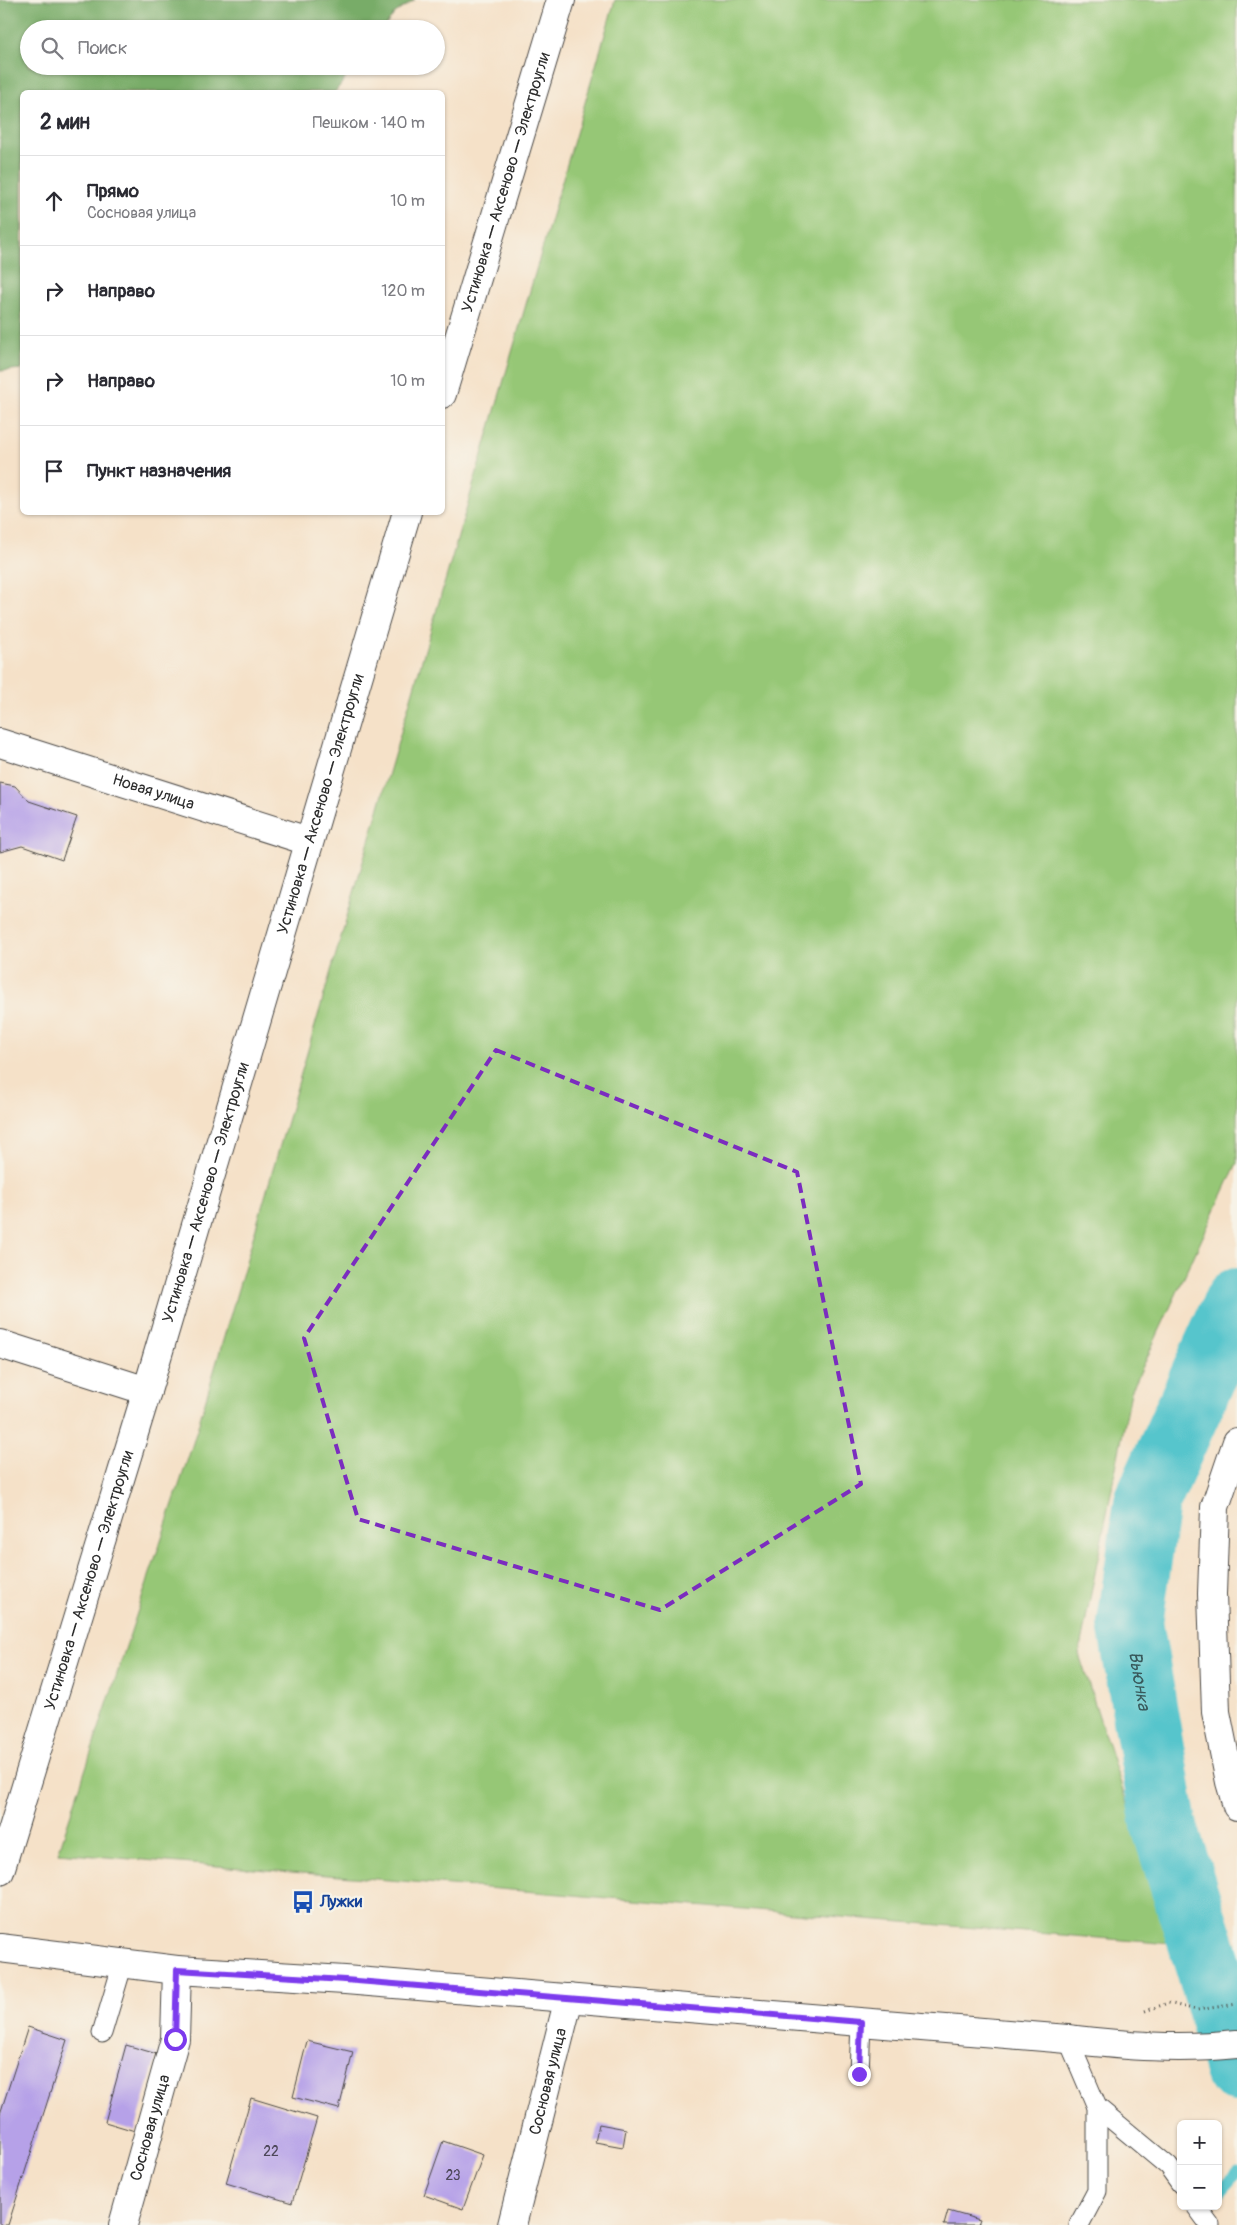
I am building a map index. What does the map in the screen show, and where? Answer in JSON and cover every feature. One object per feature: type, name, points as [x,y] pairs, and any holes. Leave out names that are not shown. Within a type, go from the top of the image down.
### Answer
[{"type":"street","name":"Устиновка — Аксеново — Электроугли","points":[[445,384],[561,0]]},
{"type":"street","name":"Устиновка — Аксеново — Электроугли","points":[[0,1871],[146,1391],[406,515]]},
{"type":"street","name":"Новая улица","points":[[0,743],[308,841]]},
{"type":"street","points":[[0,1344],[146,1391]]},
{"type":"street","points":[[1237,1442],[1215,1507],[1212,1594],[1216,1712],[1230,1782],[1237,1806]]},
{"type":"street","points":[[0,1948],[177,1970],[345,1980],[1068,2039],[1124,2046],[1194,2048],[1237,2044]]},
{"type":"street","name":"Сосновая улица","points":[[123,2225],[175,2039],[177,1970]]},
{"type":"street","name":"Сосновая улица","points":[[512,2225],[569,1998]]},
{"type":"lane","points":[[102,2033],[123,1963]]},
{"type":"lane","points":[[859,2074],[861,2022]]},
{"type":"lane","points":[[1068,2039],[1097,2108],[1097,2191],[1079,2225]]},
{"type":"lane","points":[[1097,2108],[1168,2166],[1177,2178]]},
{"type":"lane","points":[[1199,2210],[1210,2225]]},
{"type":"path","points":[[1168,2003],[1197,2010],[1237,2004]]},
{"type":"highlighted area","points":[[496,1050],[797,1172],[861,1484],[660,1610],[358,1519],[304,1338]]},
{"type":"green space","points":[[0,0],[415,0],[395,13],[390,20],[20,20],[20,75],[348,75],[337,90],[20,90],[20,369],[0,371]]},
{"type":"green space","points":[[615,0],[1237,0],[1237,1163],[1131,1392],[1079,1654],[1172,1944],[58,1853],[193,1443]]},
{"type":"building","points":[[0,783],[15,786],[29,801],[77,817],[62,860],[22,846],[0,852]]},
{"type":"building","points":[[28,2027],[67,2040],[8,2225],[0,2225],[0,2114]]},
{"type":"building","points":[[307,2041],[353,2052],[339,2109],[293,2097]]},
{"type":"building","points":[[126,2045],[157,2054],[135,2131],[105,2122]]},
{"type":"building","points":[[251,2098],[317,2118],[292,2203],[226,2183]]},
{"type":"building","points":[[599,2124],[626,2129],[623,2147],[595,2142]]},
{"type":"building","points":[[443,2141],[483,2155],[463,2209],[424,2195]]},
{"type":"building","points":[[948,2211],[980,2220],[978,2225],[944,2225]]},
{"type":"waterway","name":"Вьюнка","points":[[1237,1301],[1147,1502],[1130,1623],[1164,1825],[1209,1968],[1237,2069]]},
{"type":"waterway","points":[[1222,2190],[1237,2173]]},
{"type":"place","name":"Лужки","points":[[303,1902]]},
{"type":"route","points":[[175,2039],[177,1970],[345,1980],[861,2022],[859,2074]]}]
